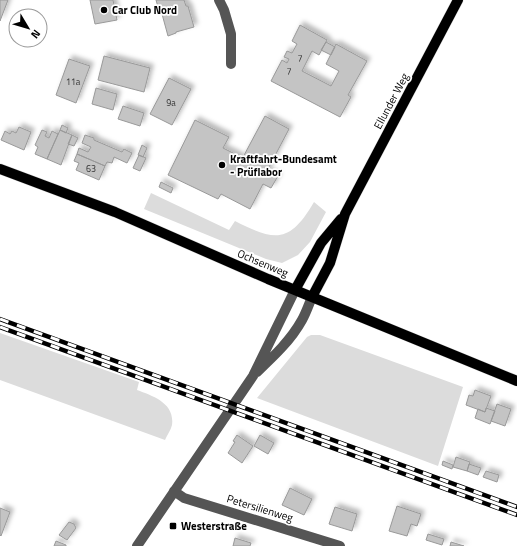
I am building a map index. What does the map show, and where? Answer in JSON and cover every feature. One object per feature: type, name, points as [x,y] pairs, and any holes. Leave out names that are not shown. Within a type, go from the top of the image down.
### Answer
[{"type":"main road","name":"Ellunder Weg","points":[[312,297],[330,263],[345,214],[458,0]]},
{"type":"main road","name":"Ochsenweg","points":[[0,169],[115,212],[295,290],[517,381]]},
{"type":"main road","name":"Ellunder Weg","points":[[295,290],[321,242],[345,214]]},
{"type":"street","points":[[219,0],[224,10],[231,34],[231,64]]},
{"type":"street","points":[[137,546],[253,376],[295,290]]},
{"type":"street","points":[[253,376],[279,352],[303,319],[312,297]]},
{"type":"street","name":"Petersilienweg","points":[[174,491],[184,498],[340,546]]},
{"type":"shaded area","points":[[151,193],[229,230],[235,221],[261,233],[272,235],[281,235],[289,232],[297,225],[314,202],[326,212],[310,242],[298,255],[282,263],[266,259],[144,209]]},
{"type":"shaded area","points":[[0,333],[139,382],[137,390],[156,398],[170,411],[172,425],[165,440],[0,380]]},
{"type":"shaded area","points":[[311,335],[320,335],[463,387],[438,466],[257,398],[307,337]]},
{"type":"building","points":[[0,0],[8,0],[0,21]]},
{"type":"building","name":"Car Club Nord","points":[[90,0],[113,0],[117,20],[95,24]]},
{"type":"building","points":[[156,0],[184,0],[186,6],[188,6],[194,27],[168,36],[162,14],[160,14]]},
{"type":"building","points":[[300,25],[327,40],[319,55],[312,51],[302,71],[331,86],[339,71],[326,64],[336,44],[367,61],[348,95],[351,97],[340,117],[271,81],[282,60],[287,63],[289,59],[284,57],[287,51],[292,53],[297,44],[292,41]]},
{"type":"building","points":[[326,42],[335,47],[331,55],[321,50]]},
{"type":"building","points":[[104,56],[150,68],[144,92],[98,80]]},
{"type":"building","points":[[69,59],[90,66],[76,103],[56,95]]},
{"type":"building","points":[[169,78],[191,89],[172,125],[150,114]]},
{"type":"building","points":[[96,88],[117,94],[113,110],[92,104]]},
{"type":"building","points":[[123,106],[144,113],[140,126],[118,119]]},
{"type":"building","name":"Kraftfahrt-Bundesamt - Prüflabor","points":[[265,116],[289,129],[267,171],[278,176],[271,188],[263,184],[250,209],[221,194],[218,199],[168,175],[195,120],[229,137],[223,148],[242,159]]},
{"type":"building","points":[[62,125],[68,128],[66,133],[60,130]]},
{"type":"building","points":[[19,127],[31,132],[24,150],[1,140],[5,131],[10,134],[12,131],[16,133]]},
{"type":"building","points":[[42,130],[47,132],[45,136],[49,138],[52,131],[58,134],[47,159],[35,154],[38,147],[35,145]]},
{"type":"building","points":[[60,130],[72,135],[61,165],[47,159]]},
{"type":"building","points":[[72,135],[78,138],[74,146],[68,144]]},
{"type":"building","points":[[85,135],[122,152],[124,149],[132,153],[127,163],[114,157],[112,163],[107,162],[105,166],[77,154],[79,148],[88,152],[91,147],[82,143]]},
{"type":"building","points":[[142,145],[147,148],[143,157],[138,155]]},
{"type":"building","points":[[77,154],[105,166],[99,180],[76,170],[79,163],[74,161]]},
{"type":"building","points":[[139,155],[146,158],[140,171],[133,168]]},
{"type":"building","points":[[161,182],[173,188],[171,193],[159,187]]},
{"type":"building","points":[[475,390],[491,396],[485,412],[466,405],[469,395],[473,396]]},
{"type":"building","points":[[497,404],[511,409],[505,426],[491,421]]},
{"type":"building","points":[[486,408],[495,411],[490,424],[475,418],[478,409],[485,412]]},
{"type":"building","points":[[237,435],[253,446],[242,463],[228,453],[235,442],[233,441]]},
{"type":"building","points":[[260,435],[274,443],[268,454],[254,446]]},
{"type":"building","points":[[456,457],[470,462],[467,471],[453,467]]},
{"type":"building","points":[[443,461],[453,465],[452,469],[442,465]]},
{"type":"building","points":[[469,464],[481,468],[478,475],[467,471]]},
{"type":"building","points":[[486,471],[499,475],[497,482],[483,477]]},
{"type":"building","points":[[290,488],[312,499],[304,515],[282,505]]},
{"type":"building","points":[[397,506],[421,514],[417,526],[411,524],[407,536],[389,531]]},
{"type":"building","points":[[335,507],[357,514],[352,531],[329,524]]},
{"type":"building","points":[[0,508],[10,512],[1,536],[0,535]]},
{"type":"building","points":[[69,522],[74,524],[76,528],[67,540],[59,535]]},
{"type":"building","points":[[428,534],[444,539],[442,545],[426,540]]},
{"type":"building","points":[[235,538],[251,543],[250,546],[233,546]]},
{"type":"building","points":[[56,541],[66,545],[66,546],[54,546]]},
{"type":"building","points":[[451,542],[464,546],[450,546]]},
{"type":"railway","points":[[0,319],[517,507]]},
{"type":"railway","points":[[0,327],[517,515]]},
{"type":"place","name":"Car Club Nord","points":[[104,10]]},
{"type":"place","name":"Kraftfahrt-Bundesamt - Prüflabor","points":[[222,165]]},
{"type":"place","name":"Westerstraße","points":[[173,526]]}]
